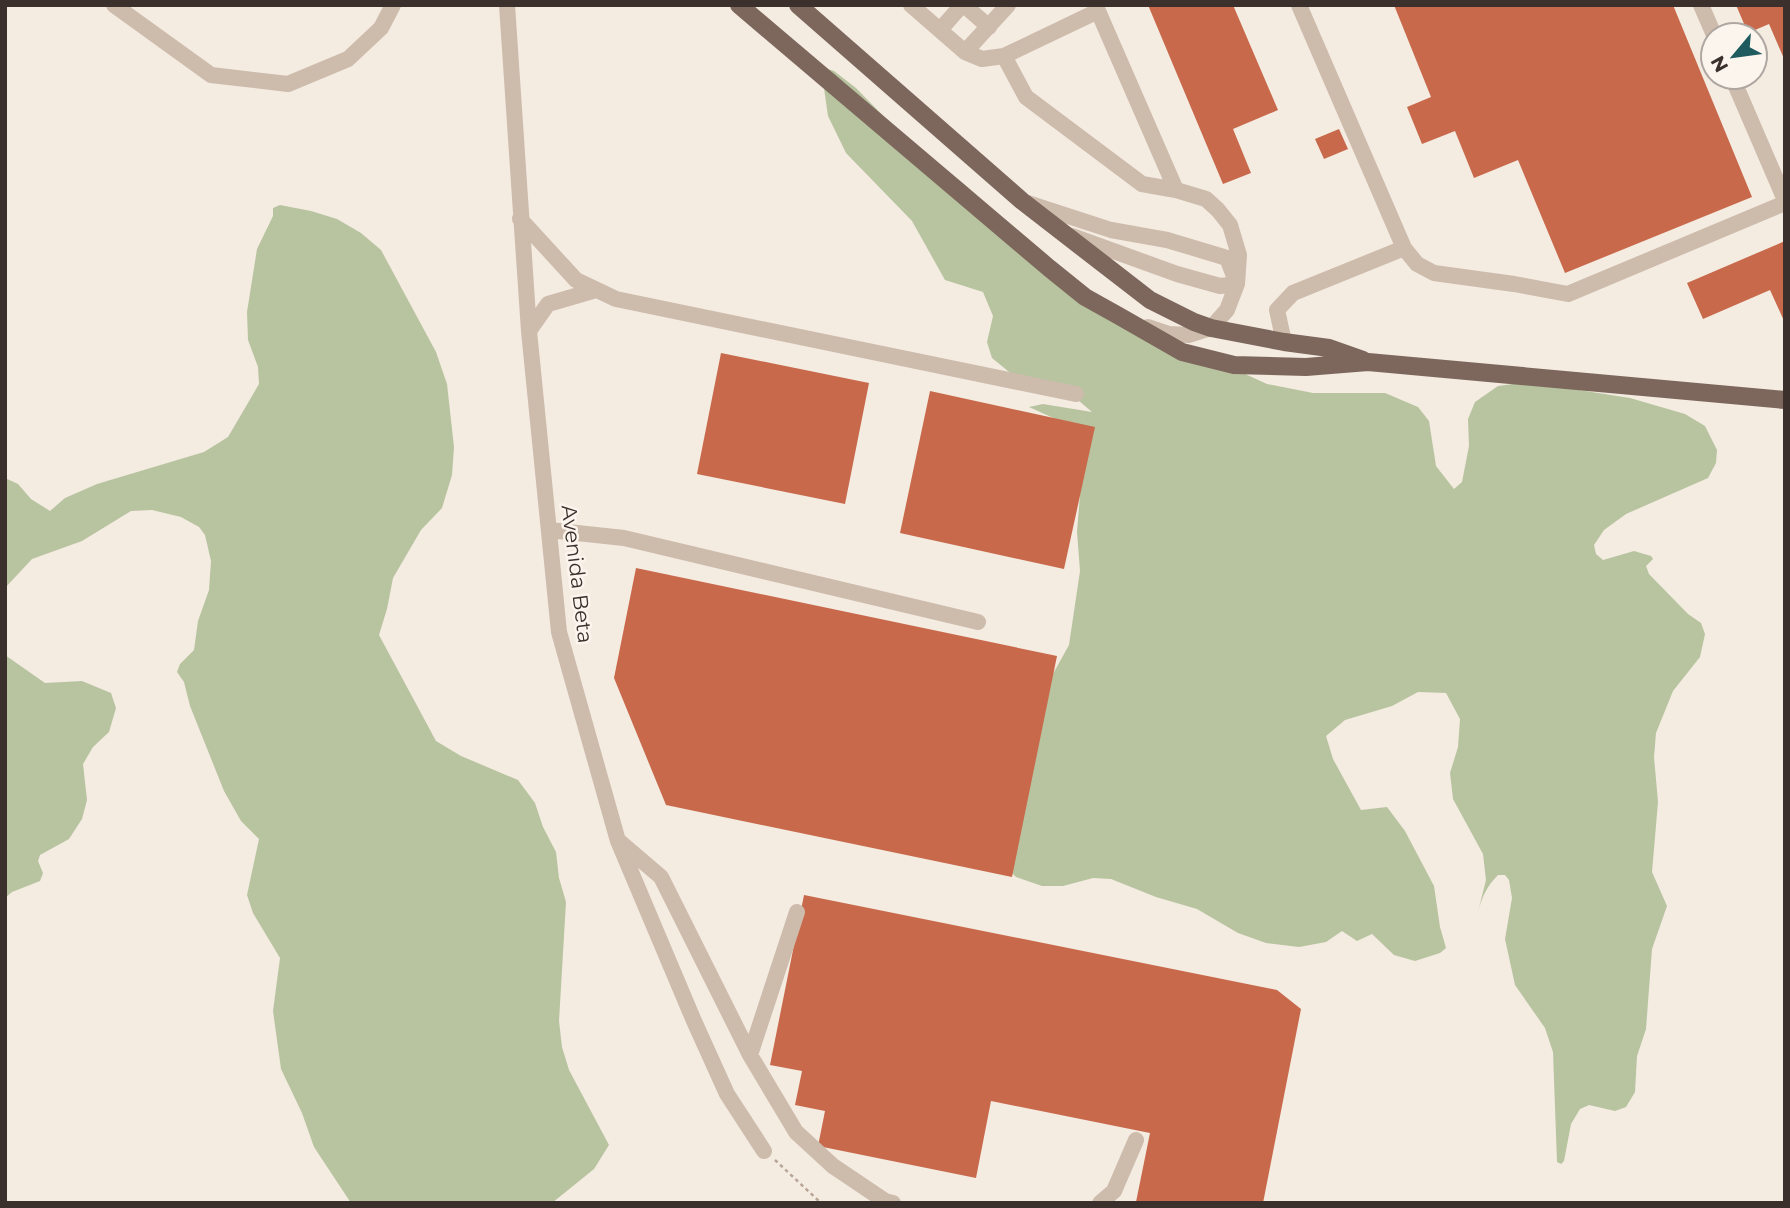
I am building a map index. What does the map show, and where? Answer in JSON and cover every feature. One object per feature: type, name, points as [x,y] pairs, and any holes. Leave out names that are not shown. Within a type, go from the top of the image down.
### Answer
[{"type":"main road","points":[[739,5],[1085,297],[1182,352],[1234,365],[1306,367],[1368,362],[1785,400]]},
{"type":"main road","points":[[797,5],[1022,201],[1150,300],[1211,328],[1329,348],[1368,362]]},
{"type":"street","points":[[114,5],[211,75],[288,85],[348,60],[381,28],[393,5]]},
{"type":"street","name":"Avenida Beta","points":[[507,5],[529,331],[559,632],[618,841],[727,1094],[764,1151]]},
{"type":"street","points":[[911,5],[965,52],[982,59],[1004,57],[1098,11],[1176,190]]},
{"type":"street","points":[[940,30],[963,5],[989,27]]},
{"type":"street","points":[[965,52],[1008,5]]},
{"type":"street","points":[[1299,5],[1404,248],[1417,264],[1434,274],[1568,294],[1785,201],[1738,91]]},
{"type":"street","points":[[1004,57],[1026,97],[1142,184],[1206,199],[1219,209],[1230,225],[1240,255],[1237,284],[1227,310],[1211,328],[1189,335],[1169,334],[1119,316]]},
{"type":"street","points":[[1022,201],[1111,230],[1167,240],[1227,258],[1237,284]]},
{"type":"street","points":[[520,219],[576,280],[616,299],[1076,394]]},
{"type":"street","points":[[1060,232],[1177,274],[1220,286],[1237,284]]},
{"type":"street","points":[[1284,342],[1277,310],[1293,293],[1404,248]]},
{"type":"street","points":[[529,331],[548,304],[596,289]]},
{"type":"street","points":[[549,530],[624,538],[978,622]]},
{"type":"street","points":[[618,841],[661,877],[750,1055],[796,1132],[833,1166],[893,1203]]},
{"type":"street","points":[[750,1055],[797,912]]},
{"type":"street","points":[[1100,1203],[1114,1191],[1136,1140]]},
{"type":"path","points":[[764,1151],[821,1203]]},
{"type":"green space","points":[[821,67],[834,71],[856,88],[900,133],[964,184],[1098,307],[1267,384],[1313,393],[1385,393],[1418,407],[1429,421],[1436,466],[1454,489],[1462,482],[1469,446],[1468,419],[1475,402],[1498,386],[1528,382],[1630,398],[1685,414],[1705,426],[1717,450],[1716,463],[1708,478],[1626,514],[1604,530],[1594,545],[1596,554],[1603,560],[1634,551],[1651,556],[1653,559],[1646,566],[1649,574],[1688,614],[1701,623],[1705,634],[1700,657],[1673,691],[1656,733],[1654,757],[1658,802],[1652,872],[1667,906],[1652,949],[1646,1029],[1637,1056],[1635,1092],[1626,1107],[1615,1111],[1589,1105],[1580,1109],[1571,1124],[1564,1161],[1561,1164],[1557,1162],[1553,1052],[1545,1028],[1515,985],[1505,939],[1512,898],[1509,880],[1505,875],[1498,875],[1491,883],[1478,912],[1486,880],[1483,854],[1453,799],[1450,773],[1458,747],[1460,719],[1446,693],[1418,692],[1392,706],[1345,720],[1326,736],[1333,759],[1361,810],[1387,807],[1405,831],[1434,886],[1446,948],[1440,953],[1415,961],[1394,955],[1372,934],[1357,941],[1342,931],[1326,942],[1299,947],[1266,943],[1238,933],[1197,909],[1156,897],[1111,879],[1093,878],[1063,886],[1042,886],[1016,877],[1002,863],[1039,699],[1069,645],[1080,571],[1077,532],[1083,458],[1071,426],[1029,407],[1043,404],[1092,412],[1078,400],[1019,380],[992,358],[987,342],[993,316],[983,292],[945,280],[912,221],[846,153],[828,116]]},
{"type":"green space","points":[[280,205],[337,219],[361,233],[381,250],[436,352],[447,384],[454,447],[452,475],[442,508],[421,530],[393,578],[379,635],[436,741],[461,756],[518,780],[535,803],[543,827],[556,852],[559,878],[566,902],[559,1021],[562,1047],[569,1070],[609,1145],[594,1169],[552,1203],[351,1203],[314,1147],[302,1113],[281,1069],[273,1011],[280,958],[253,913],[247,895],[259,839],[241,821],[224,791],[190,706],[184,682],[177,672],[180,664],[194,650],[198,621],[209,590],[211,561],[205,535],[199,527],[181,517],[152,510],[131,511],[82,541],[32,559],[5,588],[5,478],[18,484],[31,499],[50,511],[65,498],[97,484],[204,452],[228,437],[259,384],[258,367],[248,340],[247,312],[257,249],[273,216],[273,208]]},
{"type":"green space","points":[[5,655],[45,683],[82,681],[111,693],[116,708],[109,732],[93,747],[83,764],[87,800],[82,819],[69,839],[40,855],[38,861],[43,873],[40,881],[12,892],[5,898]]},
{"type":"building","points":[[1148,5],[1233,5],[1278,110],[1233,129],[1251,173],[1223,184]]},
{"type":"building","points":[[1394,5],[1673,5],[1699,68],[1699,91],[1708,91],[1752,197],[1565,273],[1518,160],[1474,178],[1455,131],[1422,144],[1407,107],[1431,97]]},
{"type":"building","points":[[1736,5],[1785,5],[1785,61],[1769,21],[1743,21]]},
{"type":"building","points":[[1339,129],[1348,149],[1324,159],[1315,139]]},
{"type":"building","points":[[1785,241],[1785,323],[1770,290],[1703,319],[1687,283]]},
{"type":"building","points":[[721,353],[869,383],[845,504],[697,474]]},
{"type":"building","points":[[930,391],[1095,427],[1064,569],[900,533]]},
{"type":"building","points":[[636,568],[1057,656],[1012,877],[666,805],[614,678]]},
{"type":"building","points":[[804,895],[1277,990],[1301,1009],[1263,1203],[1136,1202],[1150,1133],[991,1101],[976,1178],[818,1146],[825,1111],[795,1105],[802,1071],[770,1065]]}]
